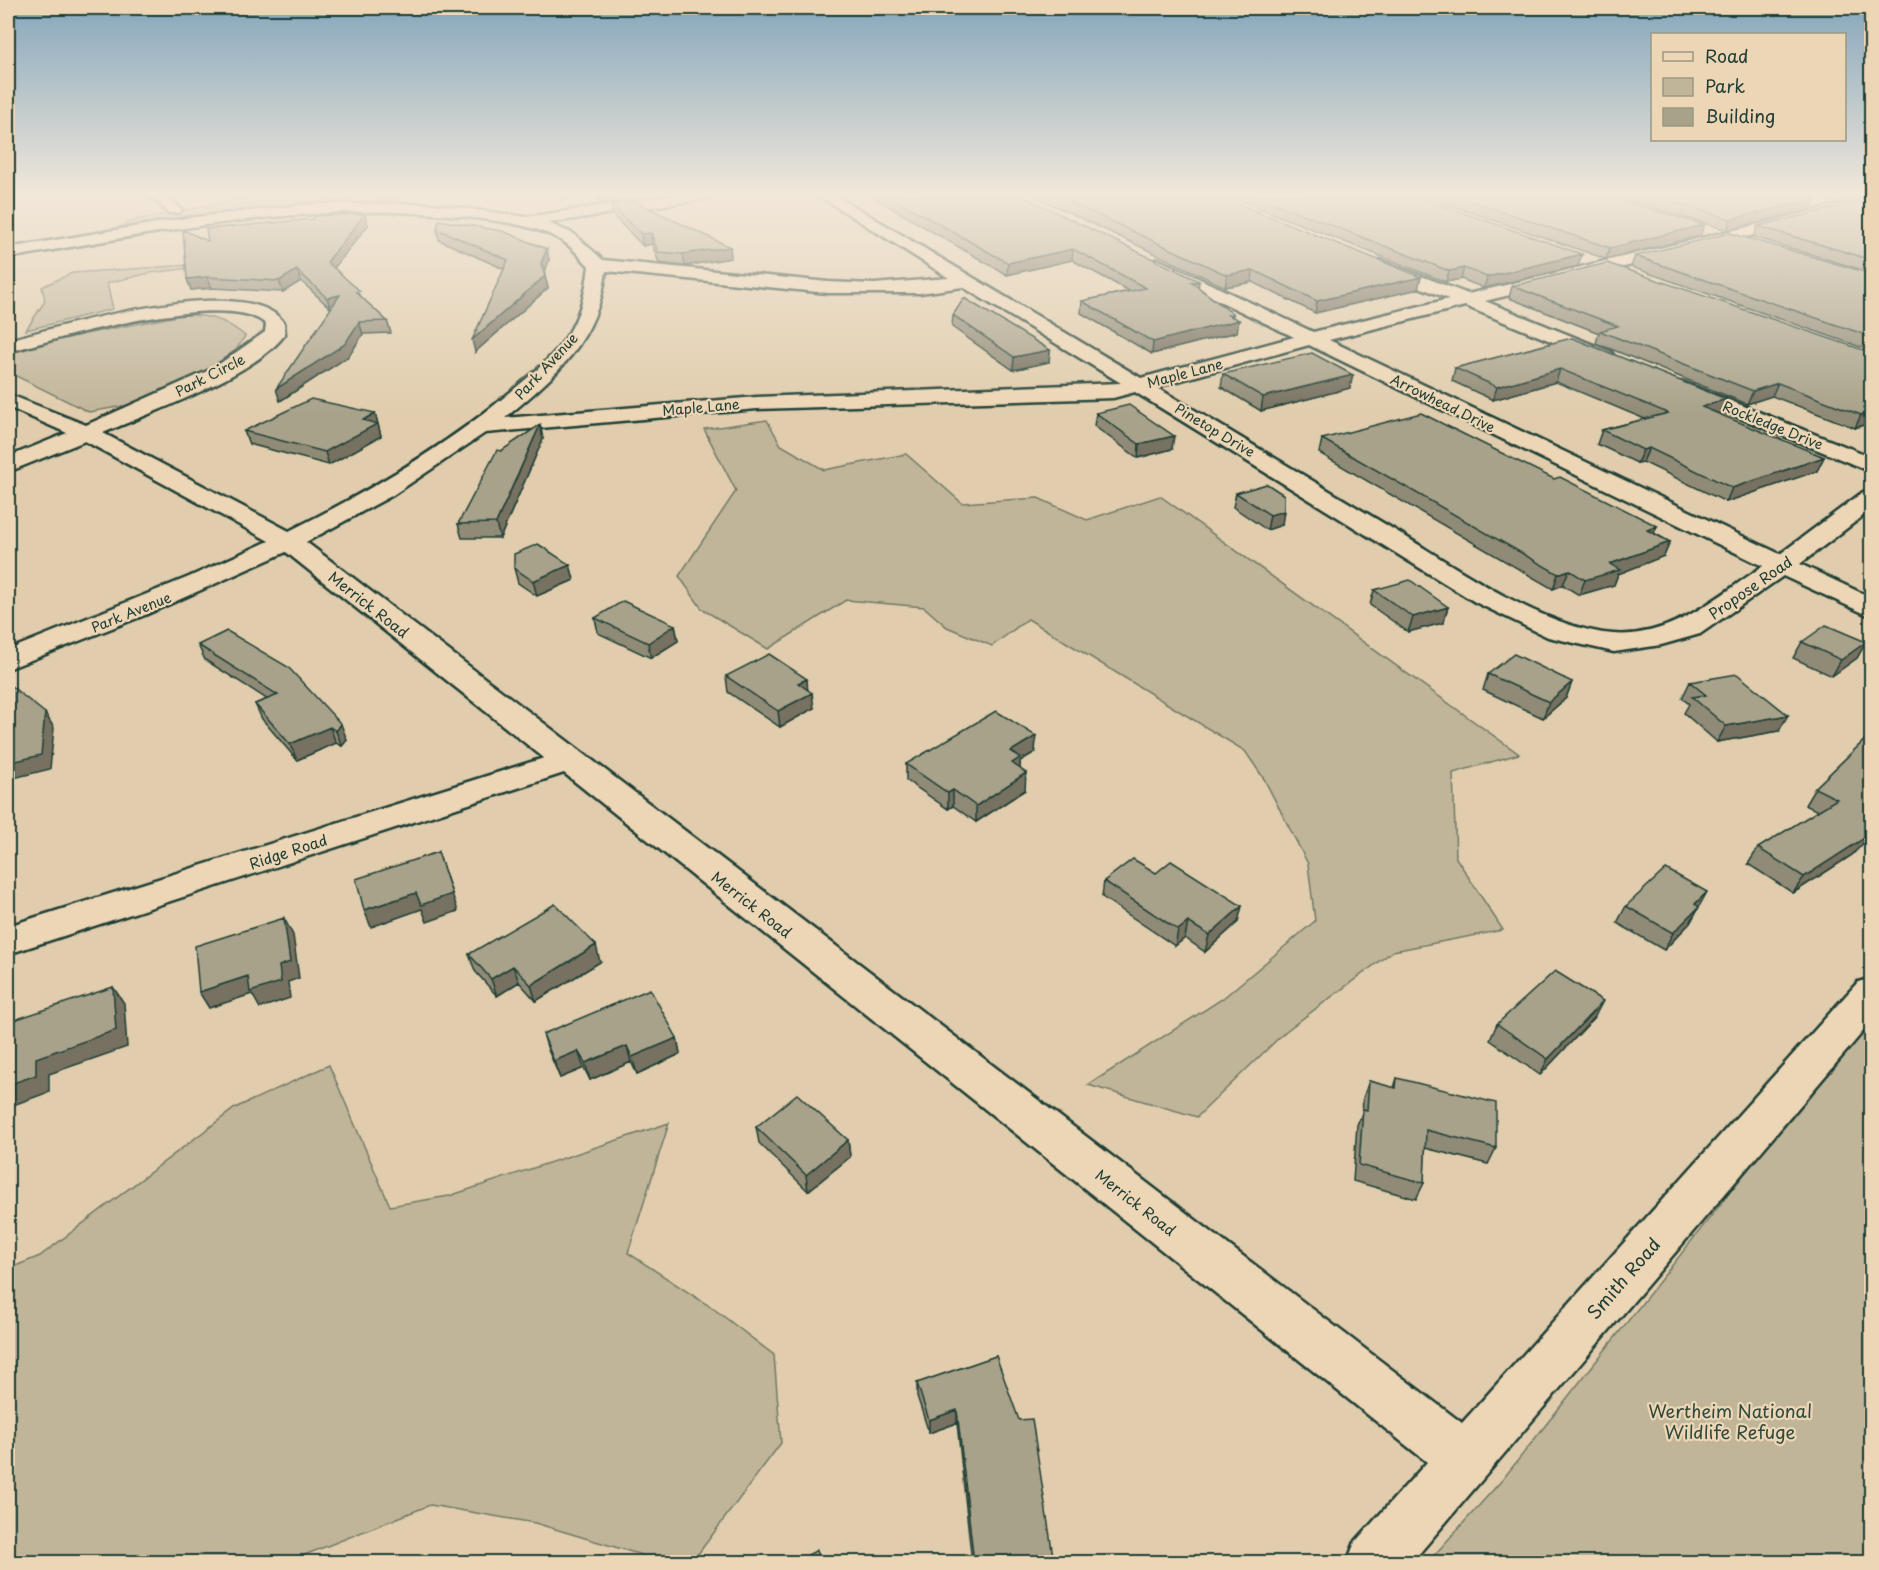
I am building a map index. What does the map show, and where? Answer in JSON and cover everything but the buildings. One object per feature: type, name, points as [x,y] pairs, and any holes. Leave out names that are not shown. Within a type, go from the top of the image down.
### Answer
[{"type":"street","name":"Park Avenue","points":[[8,660],[174,595],[287,540],[416,471],[480,427],[524,393],[575,340],[589,312],[596,291],[598,268]]},
{"type":"street","points":[[667,268],[821,286],[889,290],[965,281]]},
{"type":"street","name":"Pinetop Drive","points":[[944,268],[1141,385],[1485,596],[1558,631],[1614,643]]},
{"type":"street","name":"Arrowhead Drive","points":[[1166,268],[1872,609]]},
{"type":"street","points":[[1388,268],[1620,363]]},
{"type":"street","name":"Maple Lane","points":[[480,427],[757,403],[1101,392],[1141,385],[1309,339],[1605,268]]},
{"type":"street","points":[[1607,268],[1640,279]]},
{"type":"street","name":"Park Circle","points":[[8,346],[89,327],[199,306],[228,305],[262,312],[275,323],[275,334],[260,349],[216,376],[86,434],[8,465]]},
{"type":"street","name":"Rockledge Drive","points":[[1664,381],[1872,465]]},
{"type":"street","name":"Merrick Road","points":[[8,400],[86,434],[287,540],[1465,1458]]},
{"type":"street","name":"Propose Road","points":[[1614,643],[1651,639],[1690,628],[1780,566],[1872,497]]},
{"type":"street","name":"Ridge Road","points":[[8,940],[568,761]]},
{"type":"street","name":"Smith Road","points":[[1375,1563],[1872,993]]},
{"type":"green space","points":[[142,268],[189,268],[150,273],[107,283],[113,309],[26,330],[45,301],[42,287],[72,273]]},
{"type":"green space","points":[[183,315],[216,319],[245,336],[231,358],[136,404],[89,412],[8,372],[8,352],[44,342]]},
{"type":"green space","points":[[767,420],[781,445],[824,470],[906,454],[962,503],[1038,498],[1087,520],[1160,496],[1519,754],[1453,773],[1456,858],[1503,930],[1393,951],[1286,1031],[1197,1117],[1088,1085],[1222,999],[1315,921],[1308,864],[1264,779],[1245,751],[1028,619],[992,646],[947,627],[924,607],[846,600],[768,649],[702,609],[679,576],[736,491],[704,429]]},
{"type":"green space","name":"Wertheim National Wildlife Refuge","points":[[1871,1014],[1871,1562],[1428,1562],[1503,1479]]},
{"type":"green space","points":[[329,1065],[390,1206],[449,1196],[669,1123],[628,1253],[714,1309],[774,1355],[781,1443],[692,1562],[665,1562],[535,1523],[430,1505],[287,1562],[8,1562],[8,1269],[40,1256],[235,1108]]}]
